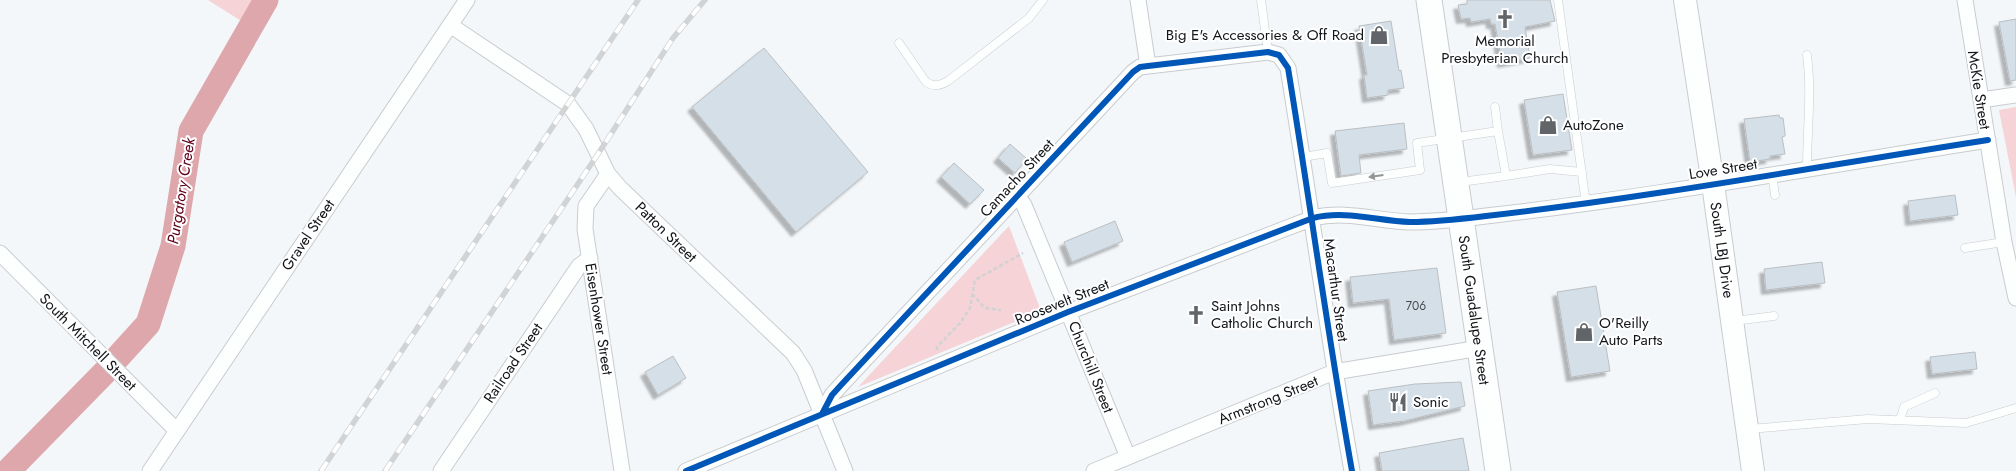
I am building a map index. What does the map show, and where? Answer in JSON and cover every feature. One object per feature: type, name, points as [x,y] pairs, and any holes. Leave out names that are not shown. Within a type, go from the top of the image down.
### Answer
[{"type":"main road","name":"South Guadalupe Street","points":[[1429,0],[1498,471]]},
{"type":"street","name":"Gravel Street","points":[[150,471],[467,0]]},
{"type":"street","points":[[1138,0],[1148,66]]},
{"type":"street","name":"South LBJ Drive","points":[[1684,0],[1713,184],[1754,471]]},
{"type":"street","name":"McKie Street","points":[[1964,0],[2004,242],[2016,298]]},
{"type":"street","name":"Patton Street","points":[[450,25],[568,104],[586,130],[608,174],[620,188],[793,353],[804,370],[845,471]]},
{"type":"street","name":"Camacho Street","points":[[822,414],[832,394],[1133,72],[1140,67],[1274,54]]},
{"type":"street","name":"Macarthur Street","points":[[1274,54],[1288,68],[1313,218],[1334,372],[1352,471]]},
{"type":"street","points":[[1981,100],[2016,95]]},
{"type":"street","name":"Love Street","points":[[1461,219],[1586,204],[1988,140]]},
{"type":"street","name":"Eisenhower Street","points":[[608,174],[586,206],[585,228],[622,471]]},
{"type":"street","name":"Churchill Street","points":[[1017,196],[1024,205],[1128,457]]},
{"type":"street","name":"Roosevelt Street","points":[[686,471],[1068,312],[1313,218],[1348,214],[1408,222],[1438,222],[1461,219]]},
{"type":"street","name":"South Mitchell Street","points":[[0,253],[176,430]]},
{"type":"street","name":"Railroad Street","points":[[441,471],[579,266],[590,258]]},
{"type":"street","name":"Armstrong Street","points":[[1094,471],[1334,372],[1480,348]]},
{"type":"lane","points":[[900,43],[926,82],[932,86],[940,85],[948,81],[1029,18],[1043,0]]},
{"type":"lane","points":[[1261,0],[1274,54]]},
{"type":"lane","points":[[1558,0],[1586,204]]},
{"type":"lane","points":[[1807,55],[1810,82],[1807,138],[1808,168]]},
{"type":"lane","points":[[1495,107],[1506,176]]},
{"type":"lane","points":[[1303,157],[1327,153],[1332,183],[1420,170],[1417,144],[1498,131]]},
{"type":"lane","points":[[1456,182],[1550,169],[1582,172]]},
{"type":"lane","points":[[1772,174],[1775,195]]},
{"type":"lane","points":[[1965,248],[2004,242]]},
{"type":"lane","points":[[1732,322],[1774,316]]},
{"type":"lane","points":[[1900,420],[1904,407],[1935,393]]},
{"type":"lane","points":[[1748,429],[1868,419],[1966,423],[2016,408]]},
{"type":"path","points":[[942,364],[937,347],[961,322],[970,308],[975,280],[1023,253]]},
{"type":"path","points":[[972,294],[985,308],[1001,310]]},
{"type":"shaded area","points":[[208,0],[262,0],[246,24]]},
{"type":"shaded area","points":[[2016,107],[2016,197],[1999,110]]},
{"type":"shaded area","points":[[1009,226],[1041,311],[858,387]]},
{"type":"building","points":[[1467,0],[1550,0],[1555,21],[1525,27],[1530,58],[1502,63],[1495,24],[1491,24],[1490,19],[1471,22],[1470,18],[1461,19],[1458,5],[1467,4]]},
{"type":"building","points":[[2016,19],[2016,80],[2010,81],[1999,22]]},
{"type":"building","points":[[1391,21],[1399,71],[1401,70],[1404,88],[1388,90],[1388,95],[1367,98],[1364,75],[1367,75],[1359,26]]},
{"type":"building","points":[[764,48],[868,172],[796,232],[692,107]]},
{"type":"building","name":"AutoZone","points":[[1563,94],[1572,150],[1533,155],[1524,100]]},
{"type":"building","points":[[1779,115],[1780,118],[1783,118],[1785,136],[1782,137],[1785,154],[1770,156],[1770,159],[1750,162],[1744,119]]},
{"type":"building","points":[[1404,123],[1407,149],[1359,155],[1361,173],[1341,176],[1335,131]]},
{"type":"building","points":[[1010,144],[1027,159],[1015,173],[998,158]]},
{"type":"building","points":[[954,163],[984,190],[970,204],[941,177]]},
{"type":"building","points":[[1955,195],[1958,215],[1910,221],[1908,201]]},
{"type":"building","points":[[1115,221],[1123,241],[1072,262],[1064,242]]},
{"type":"building","points":[[1822,262],[1825,283],[1766,290],[1764,269]]},
{"type":"building","points":[[1437,268],[1446,333],[1394,340],[1389,299],[1353,303],[1350,277]]},
{"type":"building","name":"O'Reilly Auto Parts","points":[[1596,286],[1610,371],[1571,377],[1557,292]]},
{"type":"building","points":[[1975,352],[1977,369],[1932,374],[1930,357]]},
{"type":"building","points":[[673,356],[686,378],[658,395],[645,372]]},
{"type":"building","name":"Sonic","points":[[1461,382],[1465,406],[1404,421],[1373,425],[1368,391],[1415,384]]},
{"type":"building","points":[[1463,438],[1469,471],[1382,471],[1379,453]]},
{"type":"waterway","name":"Purgatory Creek","points":[[118,357],[148,324],[173,246],[191,131],[266,0]]},
{"type":"waterway","name":"Purgatory Creek","points":[[8,471],[105,372]]},
{"type":"railway","points":[[321,471],[638,0]]},
{"type":"railway","points":[[385,471],[598,154],[673,38],[705,0]]},
{"type":"cycle path","points":[[822,414],[832,395],[842,384],[1133,72],[1140,67],[1268,52],[1279,55],[1288,68],[1352,471]]},
{"type":"cycle path","points":[[686,471],[1068,312],[1313,218],[1349,215],[1410,222],[1477,217],[1675,190],[1988,140]]},
{"type":"place","name":"Memorial Presbyterian Church","points":[[1505,19]]},
{"type":"place","name":"Big E's Accessories & Off Road","points":[[1379,35]]},
{"type":"place","name":"AutoZone","points":[[1548,125]]},
{"type":"place","name":"Saint Johns Catholic Church","points":[[1196,315]]},
{"type":"place","name":"O'Reilly Auto Parts","points":[[1584,332]]},
{"type":"place","name":"Sonic","points":[[1398,402]]}]
